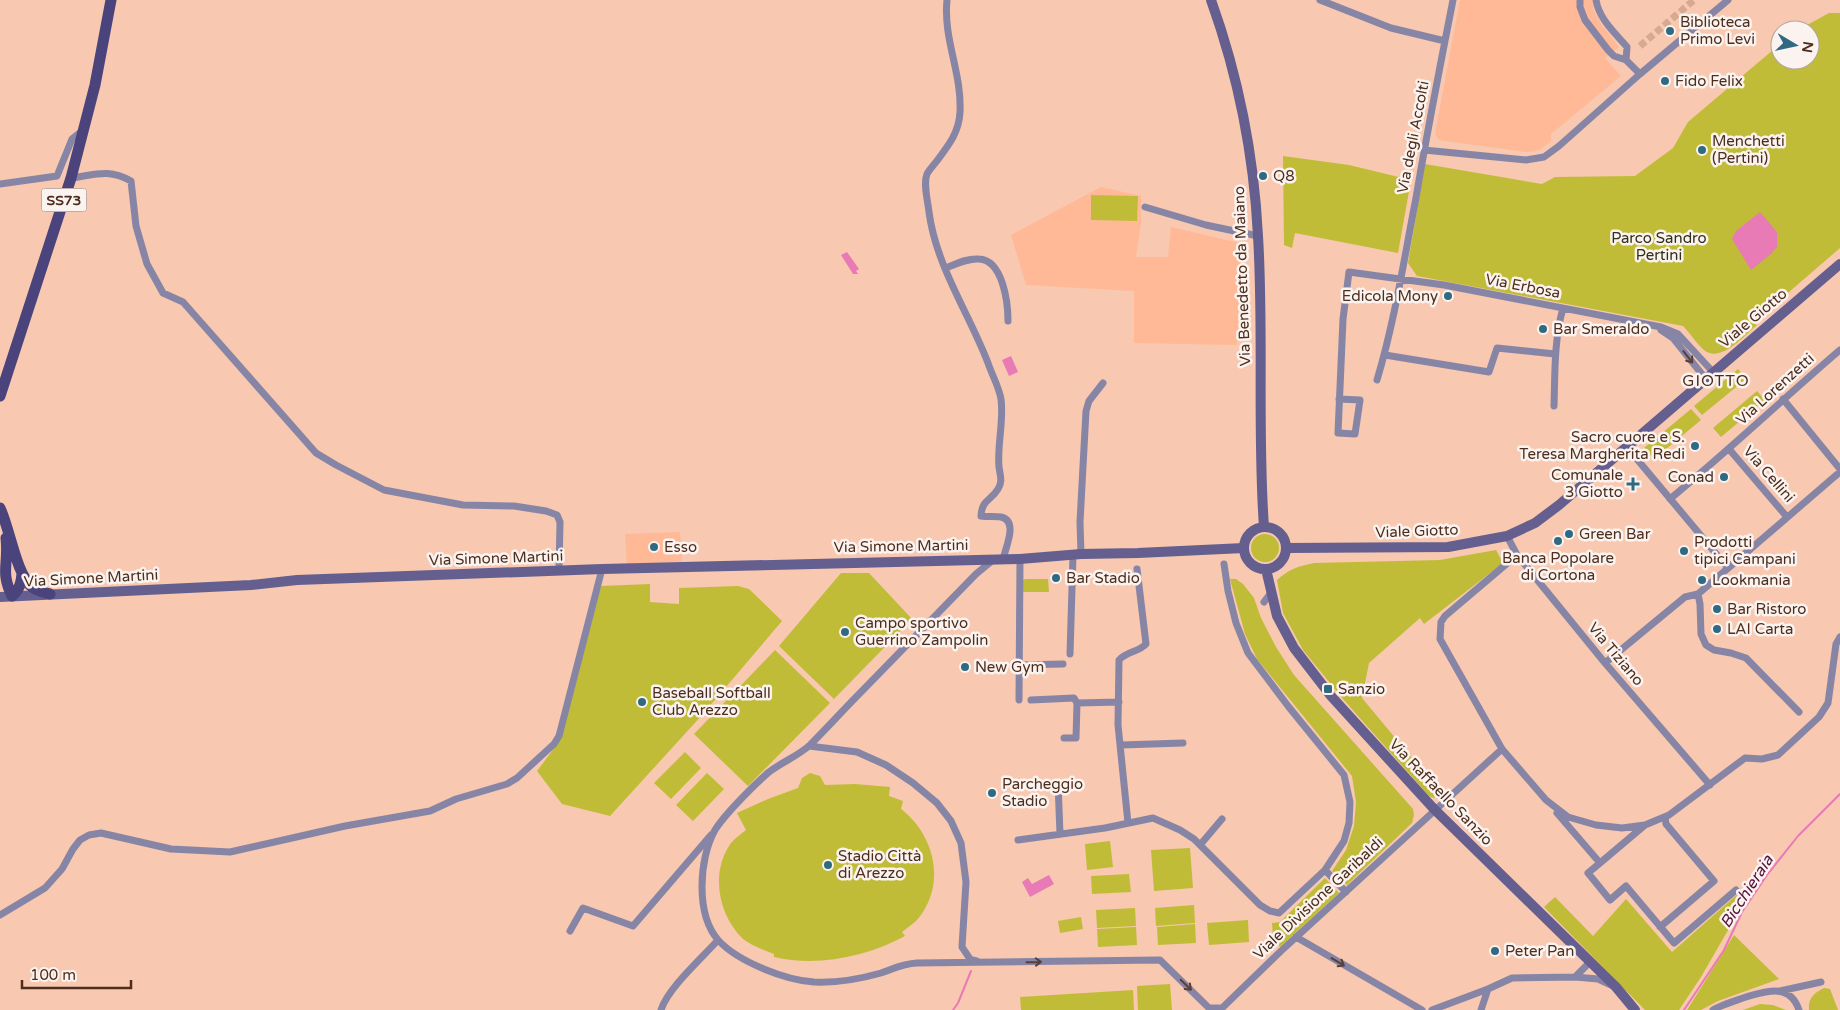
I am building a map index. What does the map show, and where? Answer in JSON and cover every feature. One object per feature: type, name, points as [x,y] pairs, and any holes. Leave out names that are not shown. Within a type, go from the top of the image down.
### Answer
[{"type":"main road","name":"SS73","points":[[0,396],[71,178],[85,129],[111,0]]},
{"type":"main road","points":[[0,508],[22,574],[36,590],[50,594]]},
{"type":"main road","points":[[0,526],[6,538],[7,551],[1,572],[6,597],[18,590],[22,574]]},
{"type":"street","points":[[570,931],[583,908],[633,926],[729,812],[770,772],[809,746],[964,586],[998,560],[1012,531],[1010,523],[1003,517],[981,516],[982,508],[987,499],[998,489],[1002,479],[999,468],[1001,400],[980,341],[955,292],[936,245],[929,214],[926,185],[927,175],[954,137],[958,128],[960,112],[958,81],[949,45],[945,15],[947,0]]},
{"type":"street","name":"Via Benedetto da Maiano","points":[[1211,0],[1233,74],[1254,180],[1258,236],[1259,419],[1264,527]]},
{"type":"street","points":[[1320,0],[1391,28],[1445,41]]},
{"type":"street","name":"Via degli Accolti","points":[[1377,380],[1402,279],[1424,150],[1453,0]]},
{"type":"street","points":[[1580,0],[1582,14],[1602,42],[1614,56],[1626,60],[1640,74]]},
{"type":"street","points":[[1596,0],[1604,20],[1627,47],[1626,60]]},
{"type":"street","points":[[1424,150],[1526,160],[1544,157],[1728,0]]},
{"type":"street","points":[[0,184],[57,176],[72,139],[85,129]]},
{"type":"street","points":[[71,178],[105,173],[119,174],[131,181],[136,226],[147,264],[163,293],[183,302],[316,453],[384,490],[464,505],[514,506],[546,511],[557,515],[560,522],[559,571]]},
{"type":"street","points":[[1145,207],[1206,225],[1258,236]]},
{"type":"street","points":[[946,268],[970,259],[981,259],[992,265],[1000,277],[1006,294],[1008,321]]},
{"type":"street","name":"Viale Giotto","points":[[1286,548],[1448,547],[1507,536],[1534,523],[1840,264]]},
{"type":"street","name":"Via Erbosa","points":[[1340,399],[1343,319],[1349,272],[1444,285],[1661,327],[1678,334],[1709,375]]},
{"type":"street","points":[[1554,406],[1555,354],[1559,322],[1563,308]]},
{"type":"street","points":[[1384,355],[1489,372],[1497,348],[1555,354]]},
{"type":"street","name":"Via Lorenzetti","points":[[1670,499],[1839,351]]},
{"type":"street","points":[[1070,654],[1086,411],[1090,401],[1103,383]]},
{"type":"street","points":[[1340,399],[1360,400],[1355,434],[1338,433],[1340,399]]},
{"type":"street","points":[[1605,663],[1685,597],[1698,594],[1840,471],[1783,399]]},
{"type":"street","points":[[1626,446],[1728,568]]},
{"type":"street","name":"Via Cellini","points":[[1729,449],[1787,517]]},
{"type":"street","points":[[1264,527],[1280,534],[1284,538],[1286,548],[1282,560],[1272,568],[1266,569],[1259,568],[1248,561],[1244,548],[1248,536],[1258,528],[1264,527]]},
{"type":"street","name":"Via Tiziano","points":[[1507,536],[1517,555],[1605,663],[1710,785]]},
{"type":"street","points":[[998,560],[1077,554],[1244,548]]},
{"type":"street","points":[[1517,555],[1445,616],[1440,622],[1440,639],[1502,749],[1600,863]]},
{"type":"street","points":[[1019,700],[1020,559]]},
{"type":"street","name":"Via Simone Martini","points":[[6,597],[251,585],[297,580],[817,562],[998,560]]},
{"type":"street","points":[[1018,840],[1105,828],[1153,818],[1180,830],[1200,846],[1260,905],[1270,911],[1279,913],[1325,870],[1344,841],[1349,822],[1350,802],[1344,775],[1288,706],[1248,652],[1236,623],[1224,564]]},
{"type":"street","points":[[0,915],[45,888],[62,869],[76,845],[89,835],[101,833],[170,849],[230,852],[345,826],[430,811],[456,799],[507,784],[517,778],[548,750],[559,736],[602,569]]},
{"type":"street","points":[[1128,823],[1118,725],[1119,660],[1124,654],[1146,644],[1137,569]]},
{"type":"street","name":"Via Raffaello Sanzio","points":[[1266,569],[1277,616],[1294,648],[1331,696],[1434,810],[1616,987],[1635,1010]]},
{"type":"street","points":[[1264,602],[1271,593]]},
{"type":"street","points":[[1698,594],[1701,634],[1706,645],[1714,650],[1746,658],[1799,712]]},
{"type":"street","points":[[1546,800],[1568,817],[1596,825],[1622,828],[1645,825],[1665,817],[1745,758],[1762,758],[1778,755],[1819,717],[1828,703],[1836,644],[1840,637]]},
{"type":"street","points":[[1018,665],[1063,664]]},
{"type":"street","points":[[1031,700],[1074,698],[1077,703],[1076,738],[1064,738]]},
{"type":"street","points":[[1077,703],[1119,702]]},
{"type":"street","points":[[1121,745],[1183,743]]},
{"type":"street","points":[[809,746],[857,752],[886,765],[913,783],[937,803],[951,821],[961,843],[966,882],[962,947],[970,959],[985,963]]},
{"type":"street","name":"Viale Divisione Garibaldi","points":[[718,940],[733,952],[756,965],[788,977],[814,982],[853,980],[902,964],[1160,960],[1209,1009],[1221,1009],[1296,937],[1502,749]]},
{"type":"street","points":[[1058,783],[1060,834]]},
{"type":"street","points":[[1660,927],[1714,881],[1666,824],[1665,817]]},
{"type":"street","points":[[1200,846],[1222,819]]},
{"type":"street","points":[[1645,825],[1588,873],[1610,900],[1626,886],[1674,943],[1736,890]]},
{"type":"street","points":[[661,1010],[663,1002],[671,991],[718,940],[711,929],[706,915],[702,894],[702,870],[707,849],[715,830]]},
{"type":"street","points":[[1325,870],[1346,892]]},
{"type":"street","points":[[1296,937],[1422,1010]]},
{"type":"street","points":[[1575,977],[1590,962]]},
{"type":"street","points":[[1432,1010],[1512,978],[1575,977],[1598,980],[1616,987]]},
{"type":"street","points":[[1713,1010],[1731,1002],[1767,991],[1780,991],[1821,982]]},
{"type":"street","points":[[1481,1010],[1488,989]]},
{"type":"street","points":[[1780,991],[1788,994],[1796,1001],[1799,1010]]},
{"type":"shaded area","points":[[1460,0],[1593,0],[1594,11],[1619,47],[1605,58],[1621,76],[1551,134],[1551,141],[1539,150],[1526,152],[1439,140],[1435,134]]},
{"type":"shaded area","points":[[1101,187],[1141,196],[1141,223],[1136,257],[1168,257],[1171,227],[1244,244],[1237,345],[1134,343],[1134,291],[1026,285],[1011,235]]},
{"type":"shaded area","points":[[1760,212],[1777,232],[1777,247],[1751,270],[1732,239],[1736,231]]},
{"type":"shaded area","points":[[847,252],[859,269],[856,271],[858,274],[853,274],[841,255]]},
{"type":"shaded area","points":[[1011,356],[1018,372],[1009,376],[1002,360]]},
{"type":"shaded area","points":[[680,532],[682,562],[627,564],[625,534]]},
{"type":"shaded area","points":[[1049,875],[1054,884],[1030,897],[1022,882],[1028,878],[1032,884]]},
{"type":"green space","name":"Parco Sandro Pertini","points":[[1829,13],[1840,13],[1840,248],[1753,323],[1757,325],[1725,351],[1710,353],[1704,350],[1683,326],[1417,276],[1408,263],[1425,164],[1542,184],[1555,177],[1635,176],[1673,148],[1688,122],[1770,52],[1770,70],[1820,70],[1820,20],[1816,20]]},
{"type":"green space","points":[[1283,156],[1349,165],[1411,180],[1398,253],[1295,233],[1292,248],[1284,245]]},
{"type":"green space","points":[[1091,195],[1138,196],[1137,221],[1091,220]]},
{"type":"green space","points":[[1738,369],[1746,379],[1702,415],[1694,406]]},
{"type":"green space","points":[[1757,391],[1765,400],[1721,437],[1713,428]]},
{"type":"green space","points":[[1691,409],[1701,420],[1654,459],[1644,448]]},
{"type":"green space","points":[[1265,534],[1275,538],[1279,548],[1275,558],[1265,562],[1255,558],[1251,548],[1255,538]]},
{"type":"green space","points":[[1496,550],[1503,563],[1424,624],[1420,618],[1369,663],[1362,698],[1441,793],[1434,798],[1429,796],[1343,699],[1303,650],[1283,613],[1277,580],[1294,568],[1314,563],[1440,560]]},
{"type":"green space","name":"Campo sportivo Guerrino Zampolin","points":[[841,573],[869,573],[912,619],[834,699],[779,646]]},
{"type":"green space","points":[[1025,579],[1048,579],[1049,592],[1020,592],[1020,582]]},
{"type":"green space","points":[[1230,579],[1236,579],[1243,584],[1254,598],[1261,618],[1276,647],[1294,675],[1413,809],[1412,823],[1347,885],[1332,871],[1346,850],[1354,826],[1356,802],[1352,776],[1257,659],[1245,634]]},
{"type":"green space","name":"Baseball Softball Club Arezzo","points":[[650,584],[650,602],[679,604],[679,588],[738,586],[749,589],[782,621],[703,714],[610,816],[562,804],[537,771],[555,747],[601,586]]},
{"type":"green space","points":[[775,650],[830,703],[748,786],[694,734]]},
{"type":"green space","points":[[685,752],[701,768],[671,799],[654,783]]},
{"type":"green space","points":[[707,773],[724,789],[693,821],[676,805]]},
{"type":"green space","name":"Stadio Città di Arezzo","points":[[810,773],[820,776],[825,785],[855,784],[890,787],[889,796],[903,801],[901,809],[922,832],[929,846],[933,861],[932,892],[917,920],[902,932],[905,936],[858,955],[807,961],[774,957],[774,954],[758,948],[743,939],[734,929],[723,906],[719,880],[724,854],[731,843],[746,830],[737,813],[798,788],[802,778]]},
{"type":"green space","points":[[1110,841],[1113,867],[1087,870],[1085,844]]},
{"type":"green space","points":[[1190,848],[1193,888],[1154,891],[1151,850]]},
{"type":"green space","points":[[1129,874],[1131,892],[1092,894],[1091,876]]},
{"type":"green space","points":[[1325,878],[1339,893],[1280,947],[1273,938],[1272,923],[1280,922]]},
{"type":"green space","points":[[1739,893],[1746,899],[1701,977],[1679,1010],[1645,1010],[1544,907],[1555,897],[1593,936],[1626,899],[1672,952]]},
{"type":"green space","points":[[1194,905],[1195,923],[1156,926],[1155,908]]},
{"type":"green space","points":[[1135,908],[1136,926],[1097,928],[1096,910]]},
{"type":"green space","points":[[1081,917],[1083,929],[1060,933],[1058,921]]},
{"type":"green space","points":[[1248,920],[1249,942],[1209,945],[1207,923]]},
{"type":"green space","points":[[1195,924],[1196,943],[1158,945],[1157,927]]},
{"type":"green space","points":[[1136,927],[1137,945],[1098,947],[1097,929]]},
{"type":"green space","points":[[1734,935],[1779,979],[1718,1001],[1701,1010],[1687,1010]]},
{"type":"green space","points":[[1170,984],[1172,1010],[1138,1010],[1137,986]]},
{"type":"green space","points":[[1824,988],[1830,989],[1838,1010],[1809,1010],[1812,996]]},
{"type":"green space","points":[[1133,990],[1134,1010],[1021,1010],[1020,997]]},
{"type":"green space","points":[[1760,1004],[1773,1005],[1786,1010],[1743,1010]]},
{"type":"waterway","name":"Bicchieraia","points":[[1684,1010],[1724,950],[1742,912],[1767,875],[1798,836],[1840,794]]},
{"type":"waterway","points":[[953,1010],[958,1003],[971,971]]},
{"type":"tunnel","points":[[1640,46],[1694,0]]},
{"type":"place","name":"Biblioteca Primo Levi","points":[[1670,31]]},
{"type":"place","name":"Fido Felix","points":[[1665,81]]},
{"type":"place","name":"Menchetti (Pertini)","points":[[1702,150]]},
{"type":"place","name":"Q8","points":[[1263,176]]},
{"type":"place","name":"Edicola Mony","points":[[1448,296]]},
{"type":"place","name":"Bar Smeraldo","points":[[1543,329]]},
{"type":"place","name":"Sacro cuore e S. Teresa Margherita Redi","points":[[1695,446]]},
{"type":"place","name":"Conad","points":[[1724,477]]},
{"type":"place","name":"Comunale 3 Giotto","points":[[1633,484]]},
{"type":"place","name":"Green Bar","points":[[1569,534]]},
{"type":"place","name":"Banca Popolare di Cortona","points":[[1558,541]]},
{"type":"place","name":"Esso","points":[[654,547]]},
{"type":"place","name":"Prodotti tipici Campani","points":[[1684,551]]},
{"type":"place","name":"Bar Stadio","points":[[1056,578]]},
{"type":"place","name":"Lookmania","points":[[1702,580]]},
{"type":"place","name":"Bar Ristoro","points":[[1717,609]]},
{"type":"place","name":"LAI Carta","points":[[1717,629]]},
{"type":"place","name":"Campo sportivo Guerrino Zampolin","points":[[845,632]]},
{"type":"place","name":"New Gym","points":[[965,667]]},
{"type":"place","name":"Sanzio","points":[[1328,689]]},
{"type":"place","name":"Baseball Softball Club Arezzo","points":[[642,702]]},
{"type":"place","name":"Parcheggio Stadio","points":[[992,793]]},
{"type":"place","name":"Stadio Città di Arezzo","points":[[828,865]]},
{"type":"place","name":"Peter Pan","points":[[1495,951]]},
{"type":"district","name":"GIOTTO","points":[[1716,380]]}]
